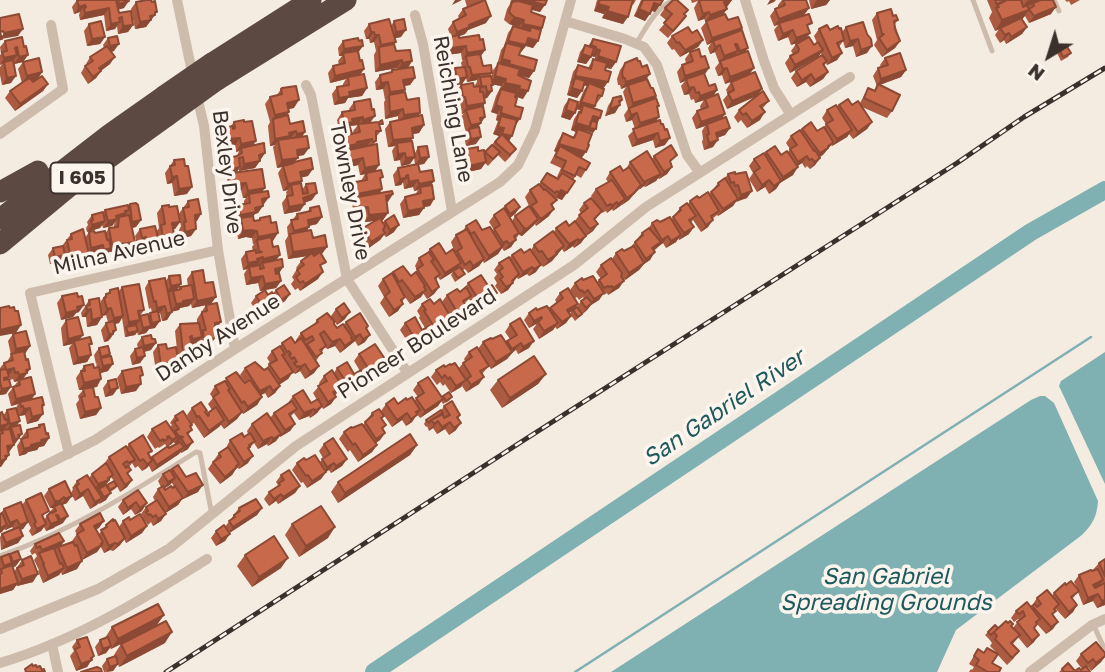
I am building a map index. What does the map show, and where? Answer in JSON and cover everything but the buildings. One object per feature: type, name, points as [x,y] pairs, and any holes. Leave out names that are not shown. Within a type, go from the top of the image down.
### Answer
[{"type":"highway","name":"I 605","points":[[0,201],[38,171],[164,100],[213,66],[254,20],[289,0]]},
{"type":"highway","points":[[213,66],[311,0]]},
{"type":"highway","name":"I 605","points":[[0,244],[70,186],[164,100],[213,66],[254,56],[346,0]]},
{"type":"highway","points":[[0,219],[110,134],[164,100]]},
{"type":"highway","points":[[0,228],[164,100]]},
{"type":"highway","points":[[0,192],[38,171]]},
{"type":"street","name":"Bexley Drive","points":[[177,0],[204,126],[218,250],[235,349]]},
{"type":"street","name":"Danby Avenue","points":[[0,488],[95,440],[500,181],[518,165],[535,130],[571,0]]},
{"type":"street","points":[[745,0],[774,88],[791,115]]},
{"type":"street","name":"Reichling Lane","points":[[415,15],[423,44],[452,211]]},
{"type":"street","points":[[565,21],[644,47],[657,65],[688,155],[700,173]]},
{"type":"street","points":[[0,134],[64,89],[51,25]]},
{"type":"street","name":"Pioneer Boulevard","points":[[0,629],[98,589],[170,548],[296,446],[574,265],[646,207],[850,77]]},
{"type":"street","name":"Townley Drive","points":[[306,85],[311,95],[347,279],[407,372]]},
{"type":"street","name":"Milna Avenue","points":[[69,454],[30,293],[218,250]]},
{"type":"street","points":[[0,663],[52,644],[103,620],[149,596],[207,559]]},
{"type":"street","points":[[1030,672],[1093,624],[1105,619]]},
{"type":"street","points":[[52,644],[58,672]]},
{"type":"lane","points":[[636,44],[664,4],[674,0]]},
{"type":"lane","points":[[973,0],[992,51]]},
{"type":"lane","points":[[1054,0],[1059,11]]},
{"type":"lane","points":[[0,556],[59,533],[116,502],[196,452],[200,453],[212,515]]},
{"type":"lane","points":[[1093,624],[1105,650]]},
{"type":"water","points":[[1105,352],[1105,484],[1059,386],[1061,381]]},
{"type":"water","name":"San Gabriel Spreading Grounds","points":[[1045,396],[1054,403],[1098,501],[1095,515],[1082,535],[956,630],[937,672],[611,672],[1031,400]]},
{"type":"waterway","name":"San Gabriel River","points":[[374,672],[1031,232],[1105,190]]},
{"type":"waterway","points":[[575,672],[1091,337]]},
{"type":"railway","points":[[166,672],[957,163],[1024,117],[1105,68]]}]
